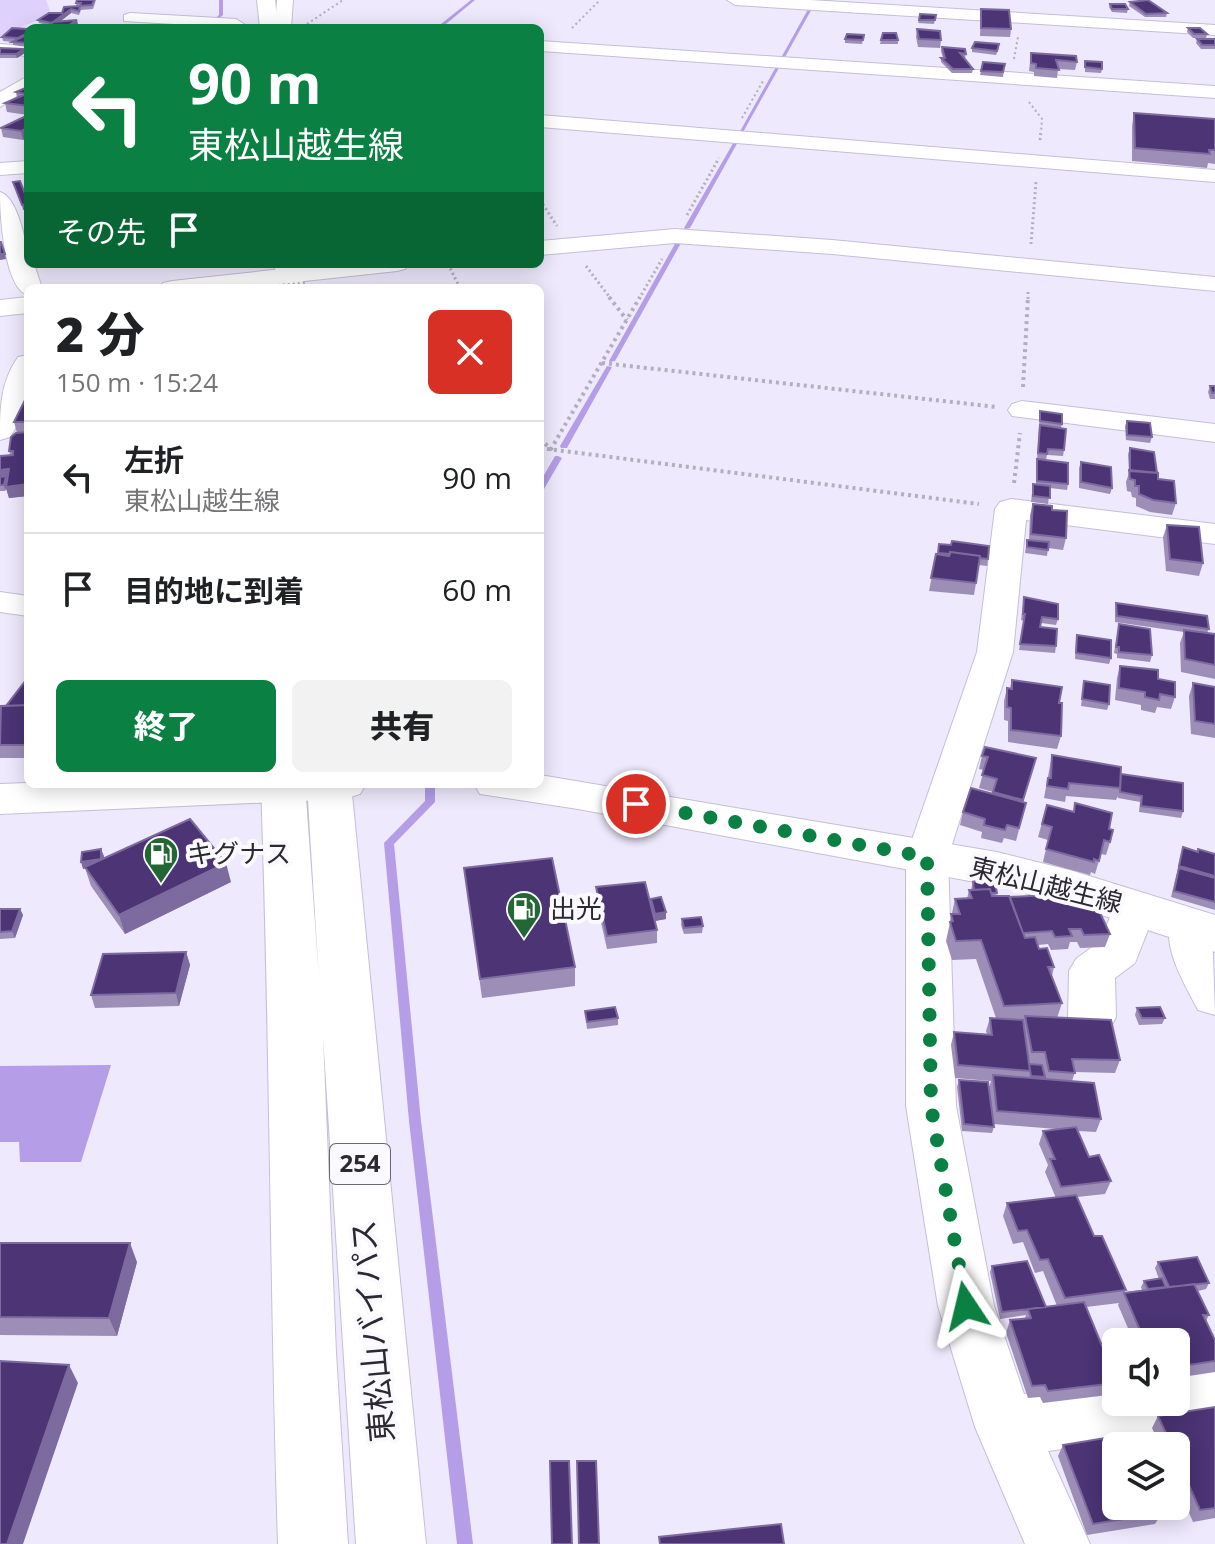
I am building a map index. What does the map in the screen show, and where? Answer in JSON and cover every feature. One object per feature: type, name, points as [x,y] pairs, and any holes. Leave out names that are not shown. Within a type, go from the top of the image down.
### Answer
[{"type":"main road","points":[[0,799],[224,788]]},
{"type":"main road","name":"254","points":[[306,788],[296,1021],[304,1353],[313,1544]]},
{"type":"main road","name":"東松山バイパス","points":[[306,788],[391,1544]]},
{"type":"main road","name":"東松山越生線","points":[[529,788],[578,794],[997,869],[1135,907],[1203,930]]},
{"type":"street","points":[[120,24],[159,0]]},
{"type":"street","points":[[284,24],[285,0]]},
{"type":"street","points":[[735,0],[1215,30]]},
{"type":"street","points":[[130,18],[249,13]]},
{"type":"street","points":[[1169,27],[1187,43]]},
{"type":"street","points":[[544,46],[1215,92]]},
{"type":"street","points":[[0,84],[24,82]]},
{"type":"street","points":[[0,101],[24,83]]},
{"type":"street","points":[[544,121],[1215,176]]},
{"type":"street","points":[[0,169],[24,167]]},
{"type":"street","points":[[1,207],[29,284]]},
{"type":"street","points":[[544,248],[675,236],[832,247],[1215,284]]},
{"type":"street","points":[[214,284],[362,268]]},
{"type":"street","points":[[0,308],[24,305]]},
{"type":"street","points":[[0,431],[24,373]]},
{"type":"street","points":[[1022,410],[1215,433]]},
{"type":"street","points":[[1058,1544],[1005,1427],[966,1306],[931,1106],[927,857],[995,652],[1011,509],[1215,534]]},
{"type":"street","points":[[0,602],[24,605]]},
{"type":"street","points":[[1092,1017],[1092,971],[1119,951],[1135,907]]},
{"type":"street","points":[[1203,930],[1192,946],[1215,997]]},
{"type":"street","points":[[1005,1427],[1215,1399]]},
{"type":"path","points":[[307,24],[343,0]]},
{"type":"path","points":[[602,363],[1022,410]]},
{"type":"path","points":[[544,443],[551,449]]},
{"type":"path","points":[[544,448],[1011,509]]},
{"type":"shaded area","points":[[0,0],[46,0],[50,11],[0,38]]},
{"type":"shaded area","points":[[111,1065],[81,1162],[20,1162],[19,1142],[0,1142],[0,1066]]},
{"type":"building","points":[[77,0],[94,0],[92,5],[80,6]]},
{"type":"building","points":[[1148,0],[1167,13],[1146,14],[1130,2]]},
{"type":"building","points":[[1110,4],[1125,4],[1128,9],[1112,9]]},
{"type":"building","points":[[80,6],[79,11],[71,9],[53,22],[77,20],[70,24],[50,24],[38,20],[49,13],[62,13],[64,7]]},
{"type":"building","points":[[981,9],[1009,10],[1011,29],[981,28]]},
{"type":"building","points":[[920,14],[936,15],[935,20],[919,20]]},
{"type":"building","points":[[12,28],[24,29],[24,35],[18,38],[2,37]]},
{"type":"building","points":[[1188,28],[1200,28],[1207,34],[1194,34]]},
{"type":"building","points":[[917,29],[940,31],[941,40],[919,39]]},
{"type":"building","points":[[883,33],[896,33],[898,40],[881,40]]},
{"type":"building","points":[[847,34],[864,35],[863,40],[845,39]]},
{"type":"building","points":[[24,36],[24,43],[12,42]]},
{"type":"building","points":[[1197,39],[1215,39],[1215,45],[1202,45]]},
{"type":"building","points":[[975,42],[999,44],[997,51],[972,48]]},
{"type":"building","points":[[942,47],[965,49],[966,54],[960,53],[973,69],[953,69],[941,58],[945,58]]},
{"type":"building","points":[[0,48],[24,49],[16,54],[0,54]]},
{"type":"building","points":[[1031,53],[1076,56],[1077,62],[1056,60],[1059,70],[1036,68],[1036,64],[1031,63]]},
{"type":"building","points":[[1085,61],[1102,62],[1102,69],[1085,67]]},
{"type":"building","points":[[983,62],[1005,64],[1003,72],[981,71]]},
{"type":"building","points":[[24,95],[24,105],[5,103]]},
{"type":"building","points":[[1134,113],[1215,119],[1215,150],[1209,150],[1210,154],[1135,148]]},
{"type":"building","points":[[24,117],[24,130],[1,128]]},
{"type":"building","points":[[20,181],[24,205],[22,205],[13,182]]},
{"type":"building","points":[[24,402],[24,422],[14,422]]},
{"type":"building","points":[[1040,411],[1062,414],[1062,424],[1040,421]]},
{"type":"building","points":[[1127,421],[1150,423],[1152,437],[1127,435]]},
{"type":"building","points":[[1040,425],[1066,429],[1064,450],[1048,449],[1047,454],[1038,453]]},
{"type":"building","points":[[24,432],[24,485],[6,487],[9,469],[0,470],[0,456],[13,455],[13,451],[9,451],[11,437]]},
{"type":"building","points":[[1130,448],[1154,452],[1157,473],[1130,471]]},
{"type":"building","points":[[1037,459],[1068,463],[1068,484],[1037,481]]},
{"type":"building","points":[[1081,462],[1111,467],[1112,488],[1081,482]]},
{"type":"building","points":[[1129,470],[1158,473],[1158,479],[1174,481],[1176,503],[1153,500],[1139,494],[1139,486],[1135,486],[1135,480],[1130,479]]},
{"type":"building","points":[[6,476],[4,485],[0,485],[0,477]]},
{"type":"building","points":[[1033,484],[1050,486],[1050,498],[1033,496]]},
{"type":"building","points":[[1033,504],[1067,511],[1066,538],[1031,534]]},
{"type":"building","points":[[1167,525],[1199,527],[1203,563],[1170,559]]},
{"type":"building","points":[[1027,540],[1049,542],[1048,550],[1027,547]]},
{"type":"building","points":[[952,541],[989,546],[988,559],[950,552],[938,553],[939,544],[951,545]]},
{"type":"building","points":[[950,552],[980,556],[976,583],[931,578],[936,554],[949,556]]},
{"type":"building","points":[[1024,597],[1058,604],[1058,619],[1042,617],[1040,627],[1057,629],[1056,646],[1020,644],[1025,614]]},
{"type":"building","points":[[1116,603],[1207,616],[1209,629],[1117,616]]},
{"type":"building","points":[[1119,624],[1150,629],[1152,655],[1119,652],[1119,647],[1116,647]]},
{"type":"building","points":[[1184,630],[1215,634],[1215,665],[1185,659]]},
{"type":"building","points":[[1077,635],[1111,640],[1111,658],[1076,653]]},
{"type":"building","points":[[1120,666],[1158,670],[1158,679],[1175,682],[1175,697],[1160,694],[1159,700],[1145,697],[1145,692],[1119,688]]},
{"type":"building","points":[[1012,680],[1062,687],[1059,703],[1062,703],[1061,736],[1011,730],[1007,688],[1012,689]]},
{"type":"building","points":[[1084,681],[1110,685],[1109,704],[1082,699]]},
{"type":"building","points":[[24,683],[24,705],[6,706]]},
{"type":"building","points":[[1193,683],[1215,687],[1215,724],[1195,721]]},
{"type":"building","points":[[24,705],[24,745],[0,745],[1,706]]},
{"type":"building","points":[[985,747],[1036,758],[1023,800],[993,792],[997,779],[982,775],[988,757],[982,756]]},
{"type":"building","points":[[1052,755],[1121,767],[1120,788],[1069,783],[1068,789],[1047,786],[1048,778],[1051,778]]},
{"type":"building","points":[[1121,774],[1183,783],[1183,811],[1141,806],[1142,796],[1120,792]]},
{"type":"building","points":[[971,788],[1026,803],[1019,828],[1007,825],[1005,830],[984,825],[985,819],[963,812]]},
{"type":"building","points":[[1075,803],[1112,813],[1110,842],[1104,840],[1099,861],[1046,849],[1052,827],[1042,824],[1047,805],[1074,812]]},
{"type":"building","points":[[190,819],[226,863],[119,915],[85,867]]},
{"type":"building","points":[[1183,847],[1215,854],[1215,876],[1179,866]]},
{"type":"building","points":[[101,849],[101,859],[81,862],[82,852]]},
{"type":"building","points":[[552,858],[575,967],[480,979],[464,868]]},
{"type":"building","points":[[1179,868],[1215,878],[1215,902],[1174,891]]},
{"type":"building","points":[[973,881],[995,882],[997,893],[991,893],[990,889],[974,890]]},
{"type":"building","points":[[645,882],[657,930],[607,936],[596,887]]},
{"type":"building","points":[[990,889],[992,896],[1009,896],[1025,938],[1035,937],[1039,949],[1047,948],[1054,967],[1048,967],[1062,1003],[1004,1006],[981,940],[956,941],[950,922],[953,921],[951,914],[960,914],[955,899],[972,898],[969,890]]},
{"type":"building","points":[[1068,894],[1072,905],[1096,904],[1110,934],[1084,935],[1081,929],[1069,929],[1072,936],[1055,937],[1052,931],[1023,933],[1010,897]]},
{"type":"building","points":[[661,897],[666,912],[655,914],[651,899]]},
{"type":"building","points":[[0,909],[20,909],[12,931],[0,932]]},
{"type":"building","points":[[701,917],[703,926],[684,928],[682,919]]},
{"type":"building","points":[[186,952],[176,993],[91,995],[103,954]]},
{"type":"building","points":[[615,1007],[618,1018],[587,1022],[585,1011]]},
{"type":"building","points":[[1160,1007],[1165,1018],[1142,1018],[1137,1008]]},
{"type":"building","points":[[1025,1016],[1111,1020],[1120,1060],[1072,1059],[1075,1073],[1049,1071],[1045,1052],[1032,1052]]},
{"type":"building","points":[[990,1018],[1023,1020],[1030,1071],[958,1065],[954,1032],[992,1035]]},
{"type":"building","points":[[1029,1064],[1042,1065],[1045,1077],[1031,1076]]},
{"type":"building","points":[[993,1075],[1094,1083],[1101,1119],[997,1111]]},
{"type":"building","points":[[959,1080],[988,1082],[994,1127],[964,1124]]},
{"type":"building","points":[[1076,1127],[1089,1157],[1099,1155],[1111,1181],[1061,1187],[1050,1159],[1055,1159],[1043,1131]]},
{"type":"building","points":[[1076,1195],[1094,1236],[1102,1236],[1126,1290],[1065,1298],[1048,1259],[1040,1260],[1027,1230],[1018,1231],[1007,1203]]},
{"type":"building","points":[[0,1243],[130,1243],[109,1318],[0,1317]]},
{"type":"building","points":[[1197,1257],[1209,1283],[1169,1287],[1158,1262]]},
{"type":"building","points":[[1027,1261],[1046,1307],[1002,1312],[992,1266]]},
{"type":"building","points":[[1162,1278],[1166,1287],[1148,1289],[1144,1281]]},
{"type":"building","points":[[1194,1284],[1209,1315],[1203,1315],[1215,1340],[1215,1361],[1190,1365],[1190,1328],[1139,1328],[1124,1293]]},
{"type":"building","points":[[1084,1302],[1102,1346],[1102,1385],[1048,1391],[1045,1385],[1032,1386],[1010,1320],[1031,1318],[1028,1309]]},
{"type":"building","points":[[0,1361],[69,1365],[7,1544],[0,1544]]},
{"type":"building","points":[[1215,1407],[1215,1508],[1200,1510],[1190,1488],[1190,1432],[1165,1432],[1158,1416],[1190,1416],[1190,1411]]},
{"type":"building","points":[[1102,1438],[1102,1520],[1118,1520],[1093,1524],[1063,1445]]},
{"type":"building","points":[[550,1461],[569,1461],[572,1544],[552,1544]]},
{"type":"building","points":[[577,1461],[596,1461],[599,1544],[579,1544]]},
{"type":"building","points":[[781,1524],[784,1544],[660,1544],[659,1537]]},
{"type":"waterway","points":[[212,22],[221,15],[221,0]]},
{"type":"waterway","points":[[443,24],[473,0]]},
{"type":"waterway","points":[[781,61],[812,5]]},
{"type":"waterway","points":[[740,134],[780,63]]},
{"type":"waterway","points":[[687,228],[737,140]]},
{"type":"waterway","points":[[612,361],[678,243]]},
{"type":"waterway","points":[[564,446],[609,367]]},
{"type":"waterway","points":[[544,482],[558,458]]},
{"type":"waterway","points":[[430,788],[430,802],[389,843],[415,1121],[465,1544]]},
{"type":"place","name":"キグナス","points":[[161,885]]},
{"type":"place","name":"出光","points":[[524,940]]},
{"type":"route","points":[[636,804],[927,857],[926,950],[931,1106],[966,1306]]}]
